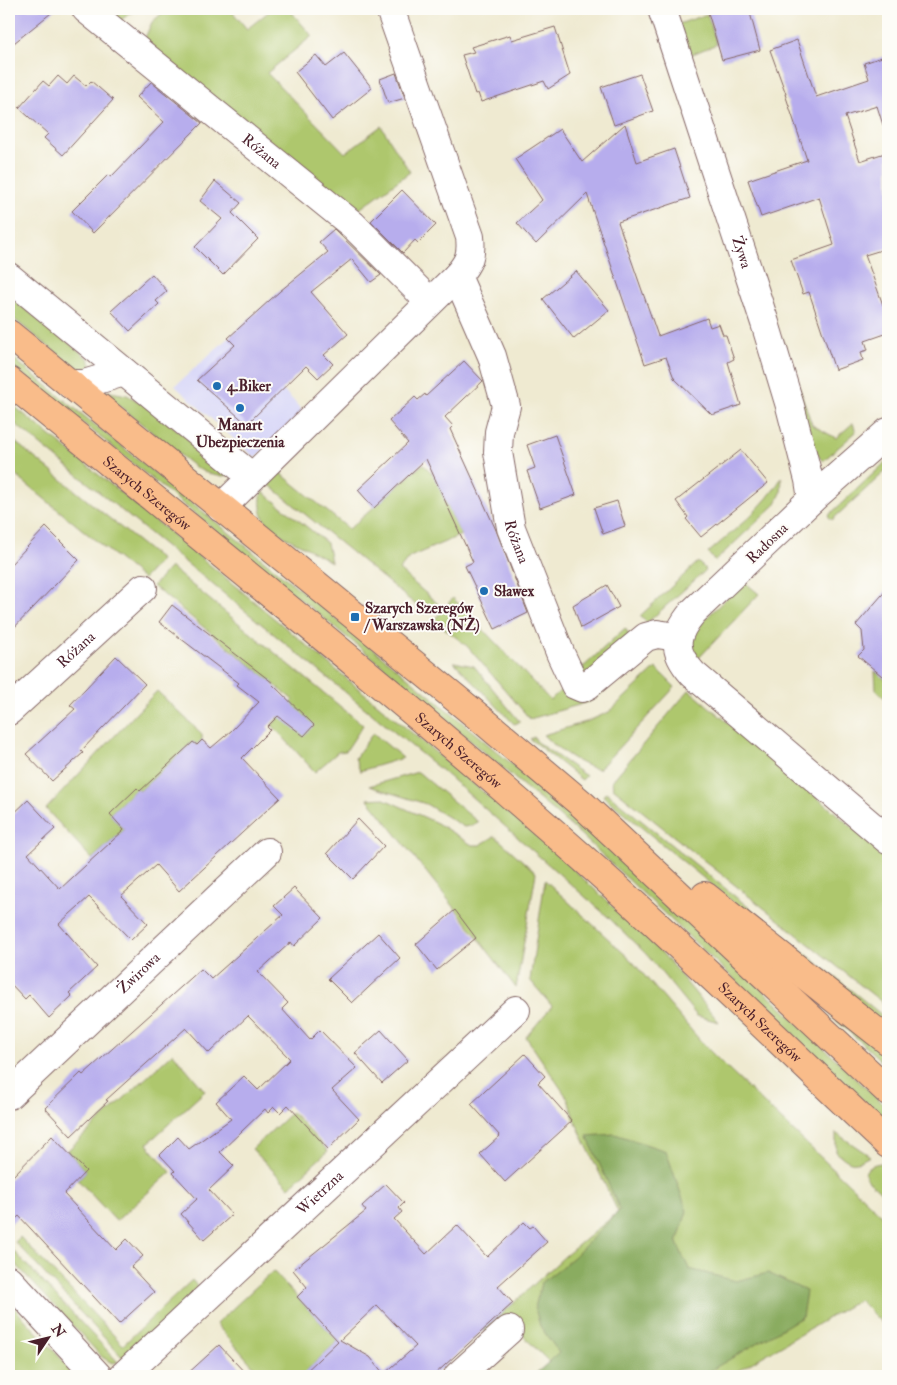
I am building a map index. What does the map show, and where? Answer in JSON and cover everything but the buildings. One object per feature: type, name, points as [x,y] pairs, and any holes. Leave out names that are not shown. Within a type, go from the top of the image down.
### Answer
[{"type":"main road","points":[[9,334],[486,723],[583,805],[888,1091]]},
{"type":"main road","name":"Szarych Szeregów","points":[[9,381],[374,679],[505,790],[668,936],[888,1144]]},
{"type":"main road","points":[[583,805],[694,888],[888,1041]]},
{"type":"street","name":"Różana","points":[[86,9],[352,226],[430,302]]},
{"type":"street","points":[[221,508],[457,276],[465,266],[471,252],[470,237],[390,9]]},
{"type":"street","name":"Żywa","points":[[662,9],[765,323],[790,406],[812,499]]},
{"type":"street","name":"Różana","points":[[457,276],[492,356],[506,406],[499,432],[498,452],[511,528],[529,578],[575,686],[582,688],[588,685],[646,637],[657,634],[677,637]]},
{"type":"street","points":[[9,277],[252,477]]},
{"type":"street","points":[[70,384],[84,384],[124,372]]},
{"type":"street","name":"Radosna","points":[[677,637],[683,624],[694,612],[812,499],[888,432]]},
{"type":"street","name":"Różana","points":[[9,711],[143,588]]},
{"type":"street","points":[[677,637],[679,653],[688,668],[888,840]]},
{"type":"street","name":"Żwirowa","points":[[9,1095],[268,852]]},
{"type":"street","name":"Wietrzna","points":[[123,1376],[516,1010]]},
{"type":"street","points":[[9,1280],[98,1376]]},
{"type":"street","points":[[458,1376],[509,1330]]},
{"type":"shaded area","points":[[228,338],[293,400],[303,412],[255,458],[175,386]]},
{"type":"green space","points":[[108,9],[136,9],[117,23],[106,11]]},
{"type":"green space","points":[[167,9],[230,9],[247,29],[272,9],[289,9],[312,36],[267,73],[345,153],[381,126],[410,172],[354,213],[144,40],[152,22]]},
{"type":"green space","points":[[707,14],[717,44],[690,55],[679,24]]},
{"type":"green space","points":[[9,298],[89,359],[92,368],[89,372],[79,371],[9,315]]},
{"type":"green space","points":[[782,337],[812,425],[836,438],[853,423],[856,432],[823,461],[813,446]]},
{"type":"green space","points":[[9,355],[371,647],[624,861],[888,1109],[888,1124],[580,834],[379,663],[9,363]]},
{"type":"green space","points":[[100,390],[127,395],[152,409],[231,474],[213,475],[195,467]]},
{"type":"green space","points":[[9,402],[216,570],[553,850],[663,954],[719,1022],[697,1016],[647,955],[608,917],[441,770],[9,419]]},
{"type":"green space","points":[[9,437],[161,560],[143,579],[9,470]]},
{"type":"green space","points":[[888,460],[888,469],[832,520],[828,516]]},
{"type":"green space","points":[[423,464],[434,475],[461,535],[410,557],[399,570],[438,604],[427,614],[267,483],[278,471],[349,529]]},
{"type":"green space","points":[[782,477],[781,493],[775,505],[715,561],[708,553],[758,508]]},
{"type":"green space","points":[[262,491],[327,543],[331,562],[285,537],[270,526],[262,512]]},
{"type":"green space","points":[[698,562],[706,570],[647,623],[640,616]]},
{"type":"green space","points":[[170,567],[363,725],[346,751],[338,752],[315,772],[272,725],[293,700],[153,586]]},
{"type":"green space","points":[[741,584],[747,584],[759,594],[696,661],[690,643],[693,631]]},
{"type":"green space","points":[[453,598],[550,700],[567,685],[644,655],[589,702],[530,719],[467,646],[434,620]]},
{"type":"green space","points":[[625,628],[630,636],[586,678],[578,672]]},
{"type":"green space","points":[[454,662],[474,666],[520,722],[514,724]]},
{"type":"green space","points":[[656,668],[675,687],[599,769],[577,761],[543,735],[586,722],[609,712]]},
{"type":"green space","points":[[875,671],[887,681],[888,701],[876,690]]},
{"type":"green space","points":[[689,690],[888,857],[888,1007],[613,788],[612,781]]},
{"type":"green space","points":[[157,691],[202,734],[202,740],[197,745],[193,742],[140,791],[137,788],[110,814],[124,830],[92,859],[46,809]]},
{"type":"green space","points":[[373,733],[403,758],[360,771],[355,758]]},
{"type":"green space","points":[[534,737],[538,743],[586,776],[582,780],[530,739]]},
{"type":"green space","points":[[418,772],[478,822],[464,827],[426,804],[369,786]]},
{"type":"green space","points":[[606,792],[888,1020],[888,1029],[603,796]]},
{"type":"green space","points":[[382,798],[437,823],[472,845],[480,845],[495,836],[536,873],[516,988],[368,799]]},
{"type":"green space","points":[[545,880],[632,961],[704,1045],[732,1073],[888,1221],[888,1329],[859,1300],[729,1376],[549,1376],[548,1361],[510,1322],[490,1335],[484,1330],[565,1256],[618,1212],[574,1119],[568,1099],[526,1037],[552,1006],[530,980]]},
{"type":"green space","points":[[834,1014],[888,1056],[888,1067],[833,1017]]},
{"type":"green space","points":[[173,1053],[205,1091],[147,1144],[171,1172],[116,1221],[78,1180],[86,1171],[67,1151]]},
{"type":"green space","points":[[292,1112],[328,1151],[289,1187],[252,1149]]},
{"type":"green space","points":[[836,1133],[870,1156],[855,1162],[845,1159],[836,1152]]},
{"type":"green space","points":[[615,1134],[666,1151],[687,1211],[677,1243],[689,1269],[736,1281],[768,1273],[806,1291],[802,1317],[701,1376],[533,1376],[559,1353],[540,1326],[535,1308],[541,1283],[574,1257],[620,1210],[587,1136]]},
{"type":"green space","points":[[881,1163],[888,1167],[888,1199],[867,1179],[865,1173],[871,1166]]},
{"type":"green space","points":[[20,1237],[123,1345],[192,1280],[202,1291],[124,1359],[15,1242]]},
{"type":"green space","points":[[10,1247],[118,1362],[112,1363],[102,1357],[9,1257]]},
{"type":"green space","points":[[273,1271],[338,1341],[301,1376],[262,1376],[216,1324]]},
{"type":"green space","points":[[9,1302],[77,1376],[9,1376]]},
{"type":"place","name":"4.Biker","points":[[217,386]]},
{"type":"place","name":"Manart Ubezpieczenia","points":[[240,408]]},
{"type":"place","name":"Sławex","points":[[484,591]]},
{"type":"place","name":"Szarych Szeregów / Warszawska (NŻ)","points":[[355,617]]}]
